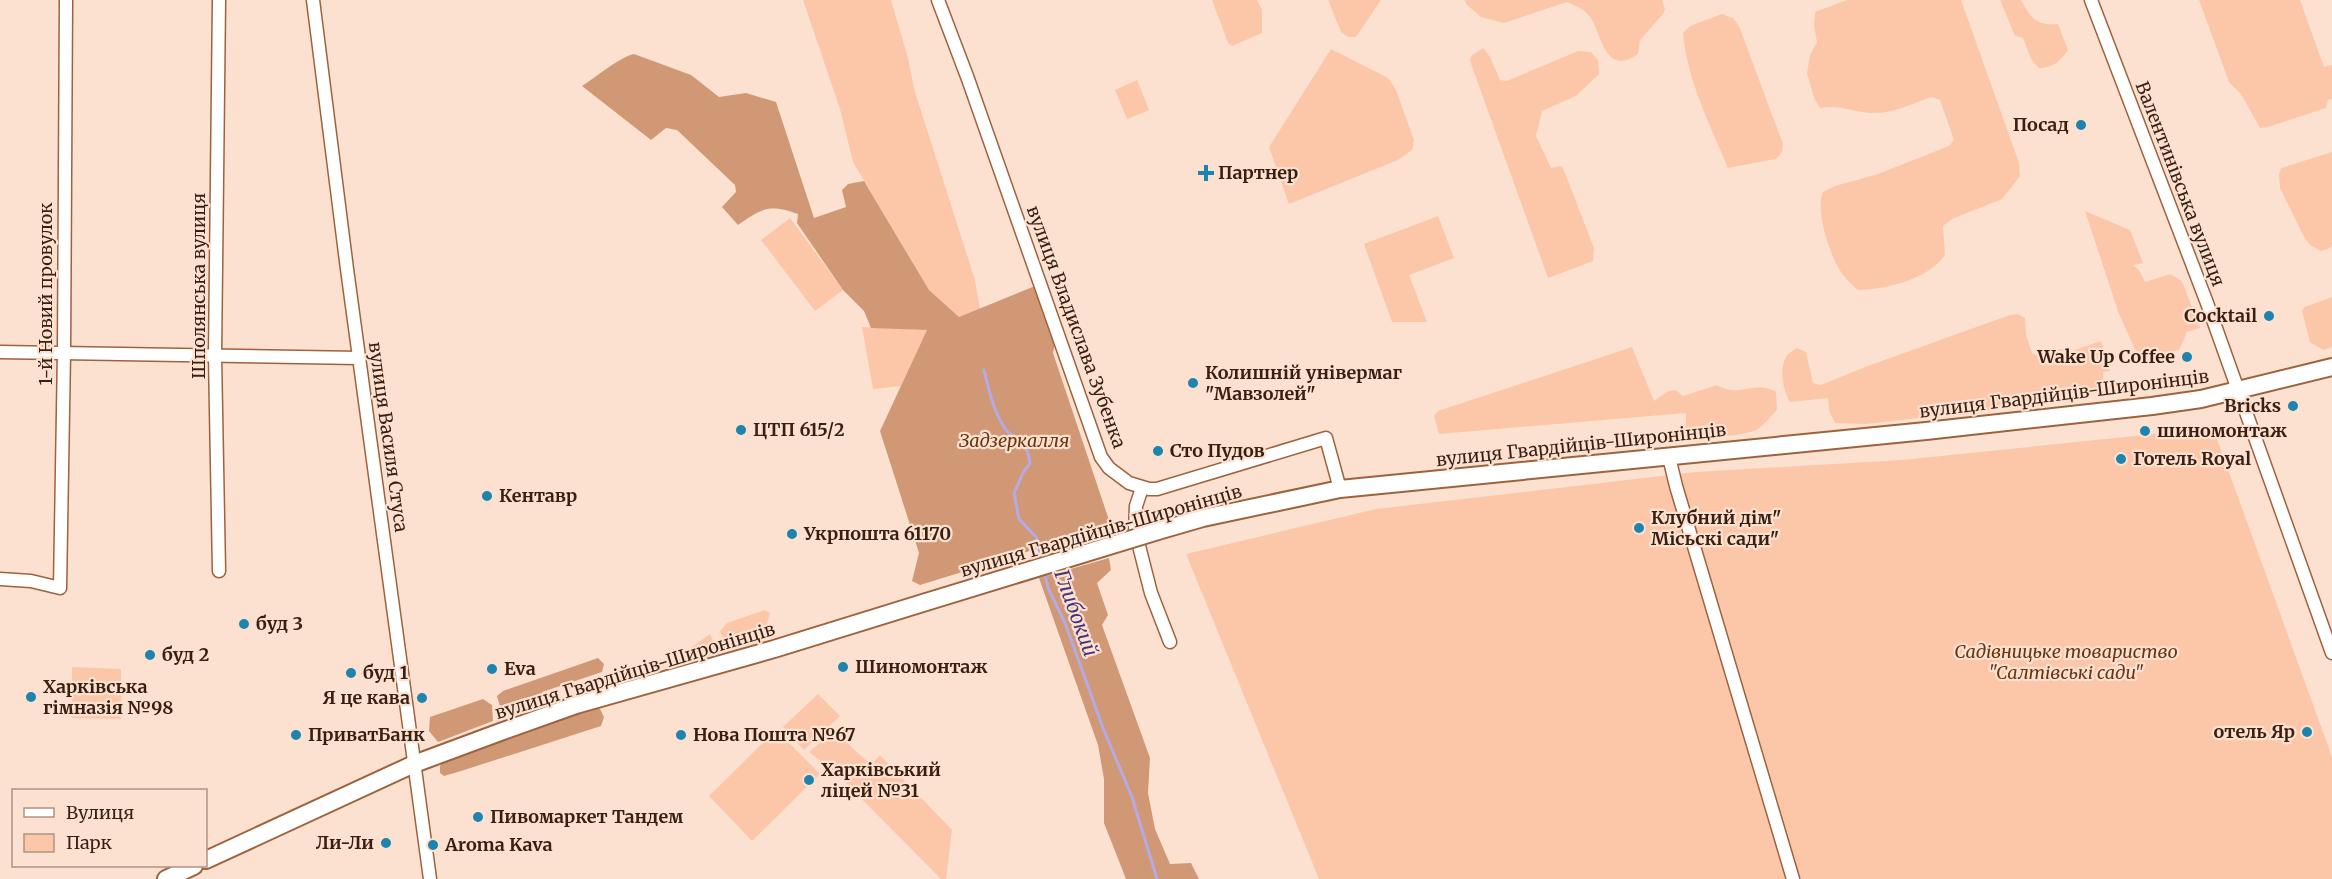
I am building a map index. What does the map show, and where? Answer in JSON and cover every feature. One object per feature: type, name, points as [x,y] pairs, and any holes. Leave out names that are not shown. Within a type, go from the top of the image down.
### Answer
[{"type":"main road","name":"вулиця Гвардійців-Широнінців","points":[[207,860],[414,764],[576,705],[774,649],[1158,531],[1215,516],[1340,489],[2143,407],[2201,399],[2332,367]]},
{"type":"main road","points":[[166,879],[192,867]]},
{"type":"street","name":"1-й Новий провулок","points":[[0,579],[31,581],[60,588],[66,0]]},
{"type":"street","name":"Шполянська вулиця","points":[[219,0],[216,356],[219,572]]},
{"type":"street","name":"вулиця Василя Стуса","points":[[313,0],[430,879]]},
{"type":"street","name":"вулиця Владислава Зубенка","points":[[938,0],[1101,457],[1118,476],[1142,488]]},
{"type":"street","name":"Валентинівська вулиця","points":[[2091,0],[2238,391],[2332,653]]},
{"type":"street","points":[[0,352],[359,358]]},
{"type":"street","points":[[1170,642],[1151,592],[1135,530],[1136,506],[1142,488],[1166,487],[1326,438],[1340,489]]},
{"type":"street","points":[[1669,457],[1793,879]]},
{"type":"green space","points":[[803,0],[891,0],[908,58],[914,89],[975,280],[987,352],[959,317],[929,290],[853,162],[840,109]]},
{"type":"green space","points":[[1212,0],[1257,0],[1262,10],[1262,33],[1232,46],[1228,43]]},
{"type":"green space","points":[[1328,0],[1381,0],[1356,37],[1348,37],[1341,32]]},
{"type":"green space","points":[[1465,0],[1662,0],[1665,9],[1640,40],[1638,54],[1627,60],[1618,61],[1606,50],[1588,14],[1567,2],[1504,23],[1481,17],[1466,4]]},
{"type":"green space","points":[[1847,0],[1961,0],[2019,163],[2020,176],[2002,199],[1952,219],[1943,226],[1945,255],[1928,271],[1906,282],[1881,288],[1858,290],[1839,269],[1827,242],[1821,209],[1823,192],[1835,186],[1878,174],[1949,146],[1954,140],[1940,100],[1931,97],[1902,108],[1879,113],[1833,107],[1820,108],[1814,98],[1807,73],[1810,55],[1817,42],[1814,26],[1815,12]]},
{"type":"green space","points":[[2000,0],[2021,0],[2035,20],[2044,24],[2058,24],[2068,50],[2056,63],[2039,68],[2031,59],[2023,38],[2015,36]]},
{"type":"green space","points":[[2199,0],[2300,0],[2324,67],[2332,65],[2332,99],[2328,100],[2326,108],[2260,128],[2241,94],[2229,82]]},
{"type":"green space","points":[[1722,14],[1733,18],[1739,26],[1783,144],[1782,152],[1776,159],[1728,168],[1700,102],[1689,68],[1683,33],[1690,26]]},
{"type":"green space","points":[[1483,48],[1490,57],[1500,80],[1507,81],[1578,51],[1591,52],[1598,60],[1599,74],[1576,96],[1542,111],[1536,136],[1551,168],[1560,166],[1563,168],[1594,248],[1593,261],[1548,278],[1470,61],[1471,56]]},
{"type":"green space","points":[[1331,49],[1388,78],[1396,90],[1414,140],[1412,150],[1398,160],[1289,204],[1269,147]]},
{"type":"green space","name":"Задзеркалля","points":[[634,54],[691,75],[719,97],[746,93],[776,102],[814,218],[846,207],[842,190],[848,184],[864,181],[929,290],[959,317],[1040,284],[1057,333],[1053,353],[1111,526],[920,585],[912,581],[919,553],[880,431],[927,330],[871,328],[864,311],[843,290],[797,223],[798,214],[780,209],[766,209],[738,225],[722,207],[736,192],[735,185],[677,130],[666,128],[651,140],[582,86],[615,63]]},
{"type":"green space","points":[[1137,80],[1149,110],[1127,119],[1115,90]]},
{"type":"green space","points":[[2332,152],[2332,247],[2321,251],[2310,245],[2304,237],[2280,188],[2279,175],[2281,168]]},
{"type":"green space","points":[[2085,211],[2130,230],[2143,263],[2133,265],[2139,270],[2145,282],[2170,274],[2182,281],[2200,328],[2187,332],[2179,350],[2138,356],[2119,314]]},
{"type":"green space","points":[[1438,216],[1454,258],[1409,275],[1427,322],[1392,322],[1364,244]]},
{"type":"green space","points":[[790,218],[843,290],[815,311],[761,240]]},
{"type":"green space","points":[[2332,297],[2332,347],[2323,350],[2310,342],[2302,311],[2304,307]]},
{"type":"green space","points":[[2018,314],[2025,318],[2026,335],[2032,353],[2038,356],[2061,349],[2072,351],[2101,341],[2110,367],[2110,371],[2103,372],[2104,384],[2077,400],[1866,424],[1835,423],[1829,410],[1828,398],[1790,402],[1785,392],[1782,374],[1784,362],[1788,354],[1797,348],[1806,352],[1813,383],[1821,385],[1865,367]]},
{"type":"green space","points":[[862,327],[927,330],[901,386],[873,389]]},
{"type":"green space","points":[[1632,347],[1654,401],[1668,391],[1676,390],[1683,396],[1717,385],[1733,390],[1761,387],[1776,392],[1777,409],[1758,429],[1743,434],[1721,436],[1692,432],[1686,428],[1686,413],[1439,434],[1434,416],[1438,411]]},
{"type":"green space","name":"Садівницьке товариство \"Салтівські сади\"","points":[[2213,428],[2332,757],[2332,879],[1319,879],[1186,554],[1376,509],[1696,472],[1902,460]]},
{"type":"green space","points":[[1109,558],[1111,570],[1097,583],[1108,615],[1102,625],[1150,758],[1148,793],[1155,829],[1170,864],[1191,863],[1199,879],[1126,879],[1104,823],[1104,779],[1098,745],[1039,578]]},
{"type":"green space","points":[[765,610],[770,613],[763,638],[731,648],[725,645],[720,631],[727,623]]},
{"type":"green space","points":[[710,634],[719,653],[673,666],[673,660]]},
{"type":"green space","points":[[598,658],[604,664],[602,672],[542,692],[541,705],[503,717],[497,696],[503,691]]},
{"type":"green space","points":[[72,667],[121,669],[121,719],[72,718]]},
{"type":"green space","points":[[818,694],[840,716],[804,750],[783,727]]},
{"type":"green space","points":[[483,699],[492,705],[493,721],[438,742],[429,731],[430,717]]},
{"type":"green space","points":[[593,707],[600,709],[604,717],[601,726],[444,776],[440,773],[440,766],[446,759]]},
{"type":"green space","points":[[776,730],[820,774],[752,841],[709,796]]},
{"type":"green space","points":[[833,737],[844,740],[871,765],[880,755],[952,830],[946,879],[941,879],[835,772],[809,752],[823,740]]},
{"type":"waterway","name":"Глибокий","points":[[984,370],[1000,420],[1008,432],[1022,442],[1028,453],[1030,463],[1014,493],[1019,519],[1036,537],[1042,562]]},
{"type":"waterway","name":"Глибокий","points":[[1044,571],[1048,588],[1065,623],[1103,728],[1132,797],[1157,879]]},
{"type":"place","name":"Посад","points":[[2081,125]]},
{"type":"place","name":"Партнер","points":[[1206,173]]},
{"type":"place","name":"Cocktail","points":[[2269,316]]},
{"type":"place","name":"Wake Up Coffee","points":[[2187,357]]},
{"type":"place","name":"Колишній універмаг \"Мавзолей\"","points":[[1193,383]]},
{"type":"place","name":"Bricks","points":[[2293,406]]},
{"type":"place","name":"ЦТП 615/2","points":[[741,430]]},
{"type":"place","name":"шиномонтаж","points":[[2145,431]]},
{"type":"place","name":"Сто Пудов","points":[[1158,451]]},
{"type":"place","name":"Готель Royal","points":[[2121,459]]},
{"type":"place","name":"Кентавр","points":[[487,496]]},
{"type":"place","name":"Клубний дім\" Місьскі сади\"","points":[[1639,528]]},
{"type":"place","name":"Укрпошта 61170","points":[[792,534]]},
{"type":"place","name":"буд 3","points":[[244,624]]},
{"type":"place","name":"буд 2","points":[[150,655]]},
{"type":"place","name":"Шиномонтаж","points":[[843,667]]},
{"type":"place","name":"Eva","points":[[492,669]]},
{"type":"place","name":"буд 1","points":[[351,673]]},
{"type":"place","name":"Харківська гімназія №98","points":[[31,697]]},
{"type":"place","name":"Я це кава","points":[[422,698]]},
{"type":"place","name":"отель Яр","points":[[2307,732]]},
{"type":"place","name":"ПриватБанк","points":[[296,735]]},
{"type":"place","name":"Нова Пошта №67","points":[[681,735]]},
{"type":"place","name":"Харківський ліцей №31","points":[[809,780]]},
{"type":"place","name":"Пивомаркет Тандем","points":[[478,817]]},
{"type":"place","name":"Ли-Ли","points":[[386,843]]},
{"type":"place","name":"Aroma Kava","points":[[433,845]]}]
